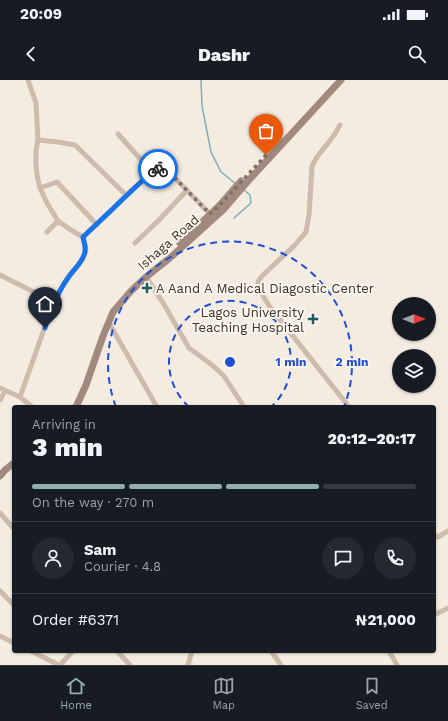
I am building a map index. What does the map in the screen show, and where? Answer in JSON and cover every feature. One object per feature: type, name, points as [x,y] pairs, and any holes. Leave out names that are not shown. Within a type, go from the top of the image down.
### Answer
[{"type":"main road","name":"Ishaga Road","points":[[77,405],[86,385],[113,312],[131,291],[176,252],[229,199],[335,80]]},
{"type":"main road","name":"Ishaga Road","points":[[246,179],[341,80]]},
{"type":"main road","name":"Ishaga Road","points":[[72,405],[82,384],[105,320],[111,310],[121,297],[212,216]]},
{"type":"main road","points":[[0,472],[12,462]]},
{"type":"main road","points":[[0,476],[12,465]]},
{"type":"street","points":[[20,397],[54,300],[68,277],[82,260],[86,248],[83,237],[58,221],[40,188],[36,165],[38,140],[36,103],[28,80]]},
{"type":"street","points":[[340,125],[313,162],[309,215],[306,232],[295,245],[262,276],[258,281],[258,286],[270,307],[347,405]]},
{"type":"street","points":[[118,134],[152,172]]},
{"type":"street","points":[[38,140],[75,145],[126,195]]},
{"type":"street","points":[[83,237],[152,172],[161,168],[167,170],[212,216]]},
{"type":"street","points":[[40,188],[56,182],[97,224]]},
{"type":"street","points":[[134,243],[159,220],[187,190]]},
{"type":"street","points":[[47,232],[58,221]]},
{"type":"street","points":[[0,275],[54,300]]},
{"type":"street","points":[[146,277],[162,301],[189,348],[224,376],[243,405]]},
{"type":"street","points":[[109,323],[156,405]]},
{"type":"street","points":[[0,400],[2,390],[20,397],[30,405]]},
{"type":"street","points":[[0,514],[12,527]]},
{"type":"street","points":[[436,537],[438,538],[448,531]]},
{"type":"street","points":[[0,591],[12,603]]},
{"type":"street","points":[[436,614],[448,608]]},
{"type":"street","points":[[0,636],[12,642]]},
{"type":"street","points":[[35,653],[60,665],[71,653]]},
{"type":"street","points":[[119,653],[130,665]]},
{"type":"street","points":[[188,665],[191,653]]},
{"type":"street","points":[[272,653],[281,665]]},
{"type":"street","points":[[390,653],[397,665]]},
{"type":"waterway","points":[[201,80],[202,106],[211,152],[221,172],[236,184]]},
{"type":"waterway","points":[[234,218],[251,203],[250,195],[244,190]]},
{"type":"way so far","points":[[158,169],[161,168],[167,170],[210,214],[266,155]]},
{"type":"place","name":"A Aand A Medical Diagostic Center","points":[[147,288]]},
{"type":"place","name":"Lagos University Teaching Hospital","points":[[313,319]]},
{"type":"route","points":[[45,328],[54,300],[68,277],[85,254],[86,248],[83,237],[126,195],[152,172],[158,169]]}]
